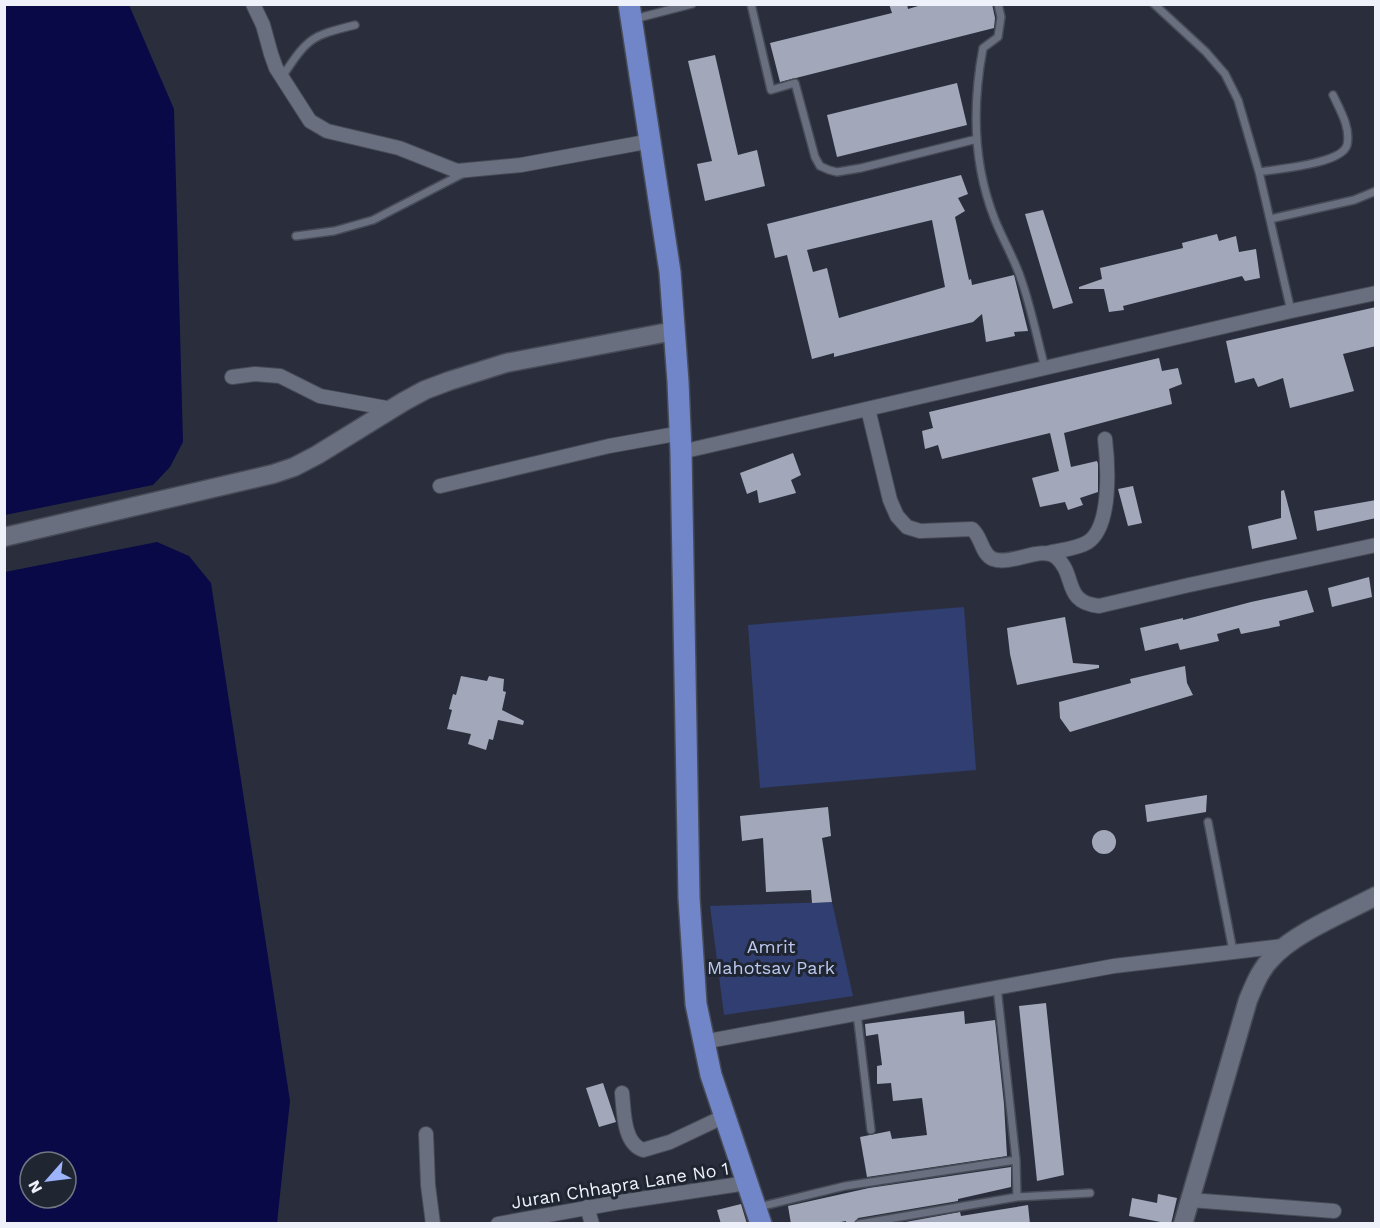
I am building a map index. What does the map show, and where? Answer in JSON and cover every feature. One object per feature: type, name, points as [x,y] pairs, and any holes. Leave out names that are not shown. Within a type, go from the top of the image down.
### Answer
[{"type":"main road","points":[[630,12],[670,273],[674,330],[681,442],[689,898],[696,1004],[711,1075],[758,1216]]},
{"type":"street","points":[[253,4],[263,25],[271,54],[303,111],[317,127],[346,137],[399,148],[447,168],[467,171],[521,165],[651,141]]},
{"type":"street","points":[[440,486],[609,446],[681,442],[868,409],[1376,293]]},
{"type":"street","points":[[4,537],[273,474],[294,467],[317,455],[425,390],[477,371],[506,363],[674,330]]},
{"type":"street","points":[[232,378],[255,374],[280,376],[320,396],[392,409]]},
{"type":"street","points":[[868,409],[890,500],[897,516],[907,527],[920,531],[972,530],[978,534],[988,556],[995,560],[1004,561],[1048,553],[1088,542],[1096,534],[1101,524],[1108,484],[1105,439]]},
{"type":"street","points":[[1048,553],[1061,562],[1072,590],[1079,600],[1089,605],[1099,606],[1376,545]]},
{"type":"street","points":[[1183,1224],[1248,1000],[1269,961],[1284,946],[1376,896]]},
{"type":"street","points":[[703,1042],[1114,966],[1284,946]]},
{"type":"street","points":[[622,1093],[629,1135],[634,1143],[643,1150],[670,1142],[725,1116]]},
{"type":"street","points":[[426,1134],[428,1185],[433,1224]]},
{"type":"street","name":"Juran Chhapra Lane No 1","points":[[498,1224],[587,1207],[747,1183]]},
{"type":"street","points":[[1190,1200],[1334,1211]]},
{"type":"street","points":[[587,1207],[592,1224]]},
{"type":"lane","points":[[630,12],[692,4]]},
{"type":"lane","points":[[751,4],[771,90],[795,83],[811,146],[820,166],[837,172],[861,168],[976,139]]},
{"type":"lane","points":[[998,4],[1001,17],[998,36],[983,48],[978,74],[976,139],[983,183],[996,221],[1022,281],[1045,368]]},
{"type":"lane","points":[[1154,4],[1206,51],[1225,74],[1238,100],[1259,172],[1291,311]]},
{"type":"lane","points":[[282,77],[297,54],[319,34],[355,25]]},
{"type":"lane","points":[[1259,172],[1326,160],[1342,153],[1347,146],[1346,124],[1333,95]]},
{"type":"lane","points":[[296,236],[334,231],[373,220],[467,171]]},
{"type":"lane","points":[[1270,219],[1354,200],[1376,191]]},
{"type":"lane","points":[[1209,822],[1233,951]]},
{"type":"lane","points":[[997,987],[1016,1160],[1017,1197]]},
{"type":"lane","points":[[857,1014],[871,1130]]},
{"type":"lane","points":[[758,1216],[845,1186],[1016,1160]]},
{"type":"lane","points":[[859,1224],[1017,1197],[1090,1193]]},
{"type":"green space","points":[[964,607],[976,770],[760,788],[748,625]]},
{"type":"green space","name":"Amrit Mahotsav Park","points":[[832,902],[853,996],[724,1015],[710,906]]},
{"type":"shaded area","points":[[5,4],[129,5],[174,109],[183,442],[170,467],[153,485],[5,515]]},
{"type":"shaded area","points":[[157,542],[189,556],[211,583],[290,1101],[277,1223],[5,1223],[5,572]]},
{"type":"building","points":[[889,4],[907,4],[908,9],[925,4],[992,4],[995,18],[994,28],[780,82],[770,43],[892,13]]},
{"type":"building","points":[[715,55],[738,155],[757,150],[765,186],[705,201],[697,164],[712,161],[688,61]]},
{"type":"building","points":[[957,83],[967,125],[837,157],[827,115]]},
{"type":"building","points":[[961,175],[968,194],[958,198],[965,211],[955,217],[969,280],[971,279],[972,285],[1014,275],[1028,331],[1014,332],[1015,336],[986,342],[982,314],[973,322],[834,357],[834,353],[812,359],[787,255],[775,258],[767,224]],"holes":[[[932,220],[945,287],[839,318],[827,268],[813,272],[807,250]]]},
{"type":"building","points":[[1043,210],[1073,303],[1053,309],[1025,214]]},
{"type":"building","points":[[1217,234],[1219,241],[1236,236],[1239,252],[1256,249],[1260,278],[1245,281],[1242,276],[1123,306],[1124,310],[1109,312],[1104,289],[1079,289],[1079,287],[1102,279],[1100,268],[1183,248],[1182,243]]},
{"type":"building","points":[[1376,307],[1376,346],[1343,354],[1354,391],[1290,408],[1283,378],[1258,387],[1254,378],[1235,383],[1226,341]]},
{"type":"building","points":[[1159,358],[1162,371],[1178,368],[1182,384],[1169,389],[1172,404],[1064,433],[1071,467],[1097,461],[1098,464],[1098,492],[1080,498],[1083,505],[1068,510],[1065,502],[1040,507],[1032,478],[1059,471],[1050,433],[942,459],[938,445],[925,449],[922,431],[933,428],[929,412]]},
{"type":"building","points":[[793,453],[801,475],[791,480],[796,493],[759,503],[757,490],[747,494],[740,473]]},
{"type":"building","points":[[1133,486],[1142,523],[1128,526],[1118,489]]},
{"type":"building","points":[[1284,490],[1297,539],[1252,549],[1248,526],[1281,518],[1281,491]]},
{"type":"building","points":[[1376,500],[1376,518],[1317,531],[1314,511]]},
{"type":"building","points":[[1369,577],[1372,597],[1332,607],[1328,588]]},
{"type":"building","points":[[1307,590],[1314,612],[1279,621],[1280,626],[1241,634],[1239,628],[1217,634],[1219,641],[1180,650],[1178,643],[1145,651],[1140,628]]},
{"type":"building","points":[[1065,617],[1073,663],[1099,665],[1099,668],[1017,685],[1007,628]]},
{"type":"building","points":[[1185,666],[1187,683],[1193,695],[1070,732],[1060,718],[1059,702],[1131,683],[1130,679]]},
{"type":"building","points":[[461,676],[487,681],[489,676],[504,679],[503,691],[506,692],[502,710],[524,721],[523,725],[498,720],[493,740],[489,739],[486,750],[468,744],[471,734],[447,729],[452,710],[449,709]]},
{"type":"building","points":[[1207,795],[1206,812],[1147,822],[1145,805]]},
{"type":"building","points":[[828,807],[831,836],[822,838],[832,902],[812,903],[811,890],[766,892],[763,838],[742,841],[740,816]]},
{"type":"building","points":[[1104,830],[1109,831],[1115,837],[1115,847],[1109,853],[1104,854],[1099,853],[1093,847],[1092,842],[1093,837],[1099,831]]},
{"type":"building","points":[[1046,1003],[1064,1175],[1037,1181],[1019,1006]]},
{"type":"building","points":[[964,1011],[965,1024],[995,1020],[1007,1156],[867,1177],[860,1137],[890,1131],[892,1139],[927,1135],[922,1098],[893,1101],[891,1083],[877,1084],[877,1066],[882,1065],[878,1034],[866,1036],[865,1024]]},
{"type":"building","points":[[603,1083],[616,1122],[599,1127],[586,1088]]},
{"type":"building","points":[[1011,1167],[1011,1187],[958,1199],[958,1201],[858,1218],[854,1224],[846,1224],[846,1221],[830,1224],[791,1224],[788,1206],[869,1188]]},
{"type":"building","points":[[1158,1194],[1177,1198],[1171,1224],[1129,1216],[1132,1198],[1157,1203]]},
{"type":"building","points":[[741,1204],[747,1224],[721,1224],[717,1210]]},
{"type":"building","points":[[1028,1205],[1030,1224],[895,1224],[960,1212],[961,1216]]}]
